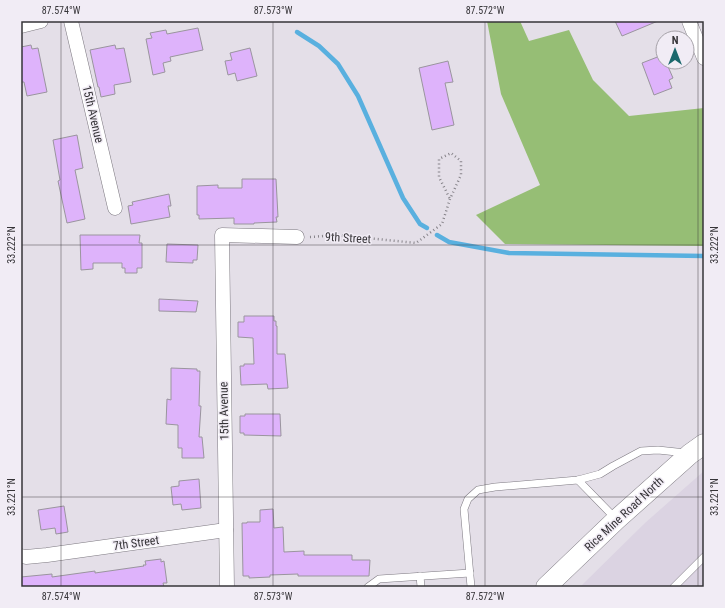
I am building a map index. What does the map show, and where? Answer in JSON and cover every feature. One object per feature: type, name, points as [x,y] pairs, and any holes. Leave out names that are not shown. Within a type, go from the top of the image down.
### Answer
[{"type":"main road","name":"Rice Mine Road North","points":[[546,587],[616,520],[697,449]]},
{"type":"street","points":[[21,26],[41,21]]},
{"type":"street","name":"15th Avenue","points":[[71,21],[115,208]]},
{"type":"street","points":[[689,21],[704,58]]},
{"type":"street","name":"15th Avenue","points":[[227,587],[222,236],[297,238]]},
{"type":"street","name":"7th Street","points":[[21,556],[47,555],[226,530]]},
{"type":"lane","points":[[471,587],[464,508],[468,499],[478,490],[495,487],[578,480],[600,474],[641,451],[697,449]]},
{"type":"lane","points":[[578,480],[616,520]]},
{"type":"lane","points":[[674,587],[704,557]]},
{"type":"lane","points":[[368,587],[379,580],[470,573]]},
{"type":"lane","points":[[420,576],[421,587]]},
{"type":"path","name":"9th Street","points":[[297,238],[338,236],[416,243],[442,224],[450,199],[462,175],[461,161],[451,153],[439,159],[439,177],[450,199]]},
{"type":"shaded area","points":[[704,471],[704,587],[580,587],[645,523]]},
{"type":"green space","points":[[487,21],[520,21],[529,41],[569,30],[593,80],[629,116],[704,108],[704,246],[505,244],[476,215],[540,185],[501,94]]},
{"type":"building","points":[[615,21],[658,21],[622,36]]},
{"type":"building","points":[[198,28],[203,50],[170,57],[171,61],[163,63],[165,72],[153,75],[146,39],[152,38],[150,33],[166,30],[167,34]]},
{"type":"building","points":[[31,45],[32,49],[38,48],[47,92],[27,96],[24,82],[21,82],[21,47]]},
{"type":"building","points":[[115,45],[116,49],[124,48],[131,82],[114,85],[115,94],[101,97],[90,50]]},
{"type":"building","points":[[250,48],[257,76],[237,81],[235,73],[228,75],[225,61],[232,60],[230,53]]},
{"type":"building","points":[[655,58],[655,70],[670,70],[673,78],[669,80],[672,88],[654,95],[642,63]]},
{"type":"building","points":[[448,61],[453,82],[445,83],[454,125],[432,130],[419,68]]},
{"type":"building","points":[[77,135],[83,168],[75,170],[85,219],[67,223],[58,181],[60,180],[53,140]]},
{"type":"building","points":[[242,179],[276,179],[277,222],[234,224],[234,218],[199,219],[199,215],[197,215],[197,186],[218,185],[218,188],[242,188]]},
{"type":"building","points":[[169,194],[171,206],[168,206],[170,217],[131,224],[128,206],[133,205],[132,202]]},
{"type":"building","points":[[80,235],[140,235],[139,243],[142,243],[142,268],[137,268],[137,273],[125,273],[125,268],[122,268],[122,263],[93,263],[93,269],[81,270]]},
{"type":"building","points":[[167,244],[198,245],[197,260],[193,260],[193,263],[166,262]]},
{"type":"building","points":[[159,299],[198,301],[196,312],[159,311]]},
{"type":"building","points":[[244,316],[274,316],[274,321],[276,321],[277,326],[277,354],[285,354],[288,388],[268,389],[267,384],[241,385],[240,366],[244,366],[244,364],[254,364],[253,338],[238,337],[238,322],[244,322]]},
{"type":"building","points":[[171,368],[197,369],[197,371],[200,371],[199,406],[201,406],[199,437],[202,437],[204,458],[182,458],[182,448],[178,448],[178,425],[166,424],[167,399],[171,400]]},
{"type":"building","points":[[245,414],[280,414],[281,436],[244,435],[244,433],[240,433],[240,416],[245,416]]},
{"type":"building","points":[[199,479],[201,508],[182,510],[181,504],[173,505],[171,487],[179,486],[179,481]]},
{"type":"building","points":[[64,506],[68,532],[56,534],[55,528],[41,530],[38,510]]},
{"type":"building","points":[[273,509],[274,528],[283,527],[284,552],[304,551],[304,555],[352,555],[352,560],[370,560],[369,576],[298,576],[298,574],[270,575],[270,577],[249,578],[249,576],[243,576],[242,523],[260,522],[260,510]]},
{"type":"building","points":[[161,559],[161,562],[164,561],[167,583],[163,583],[164,587],[21,587],[21,577],[52,574],[52,577],[95,571],[95,573],[144,566],[143,565],[146,565],[145,561]]},
{"type":"waterway","points":[[297,32],[319,46],[338,64],[358,96],[403,198],[420,224],[427,228]]},
{"type":"waterway","points":[[437,235],[449,242],[509,253],[704,256]]}]
